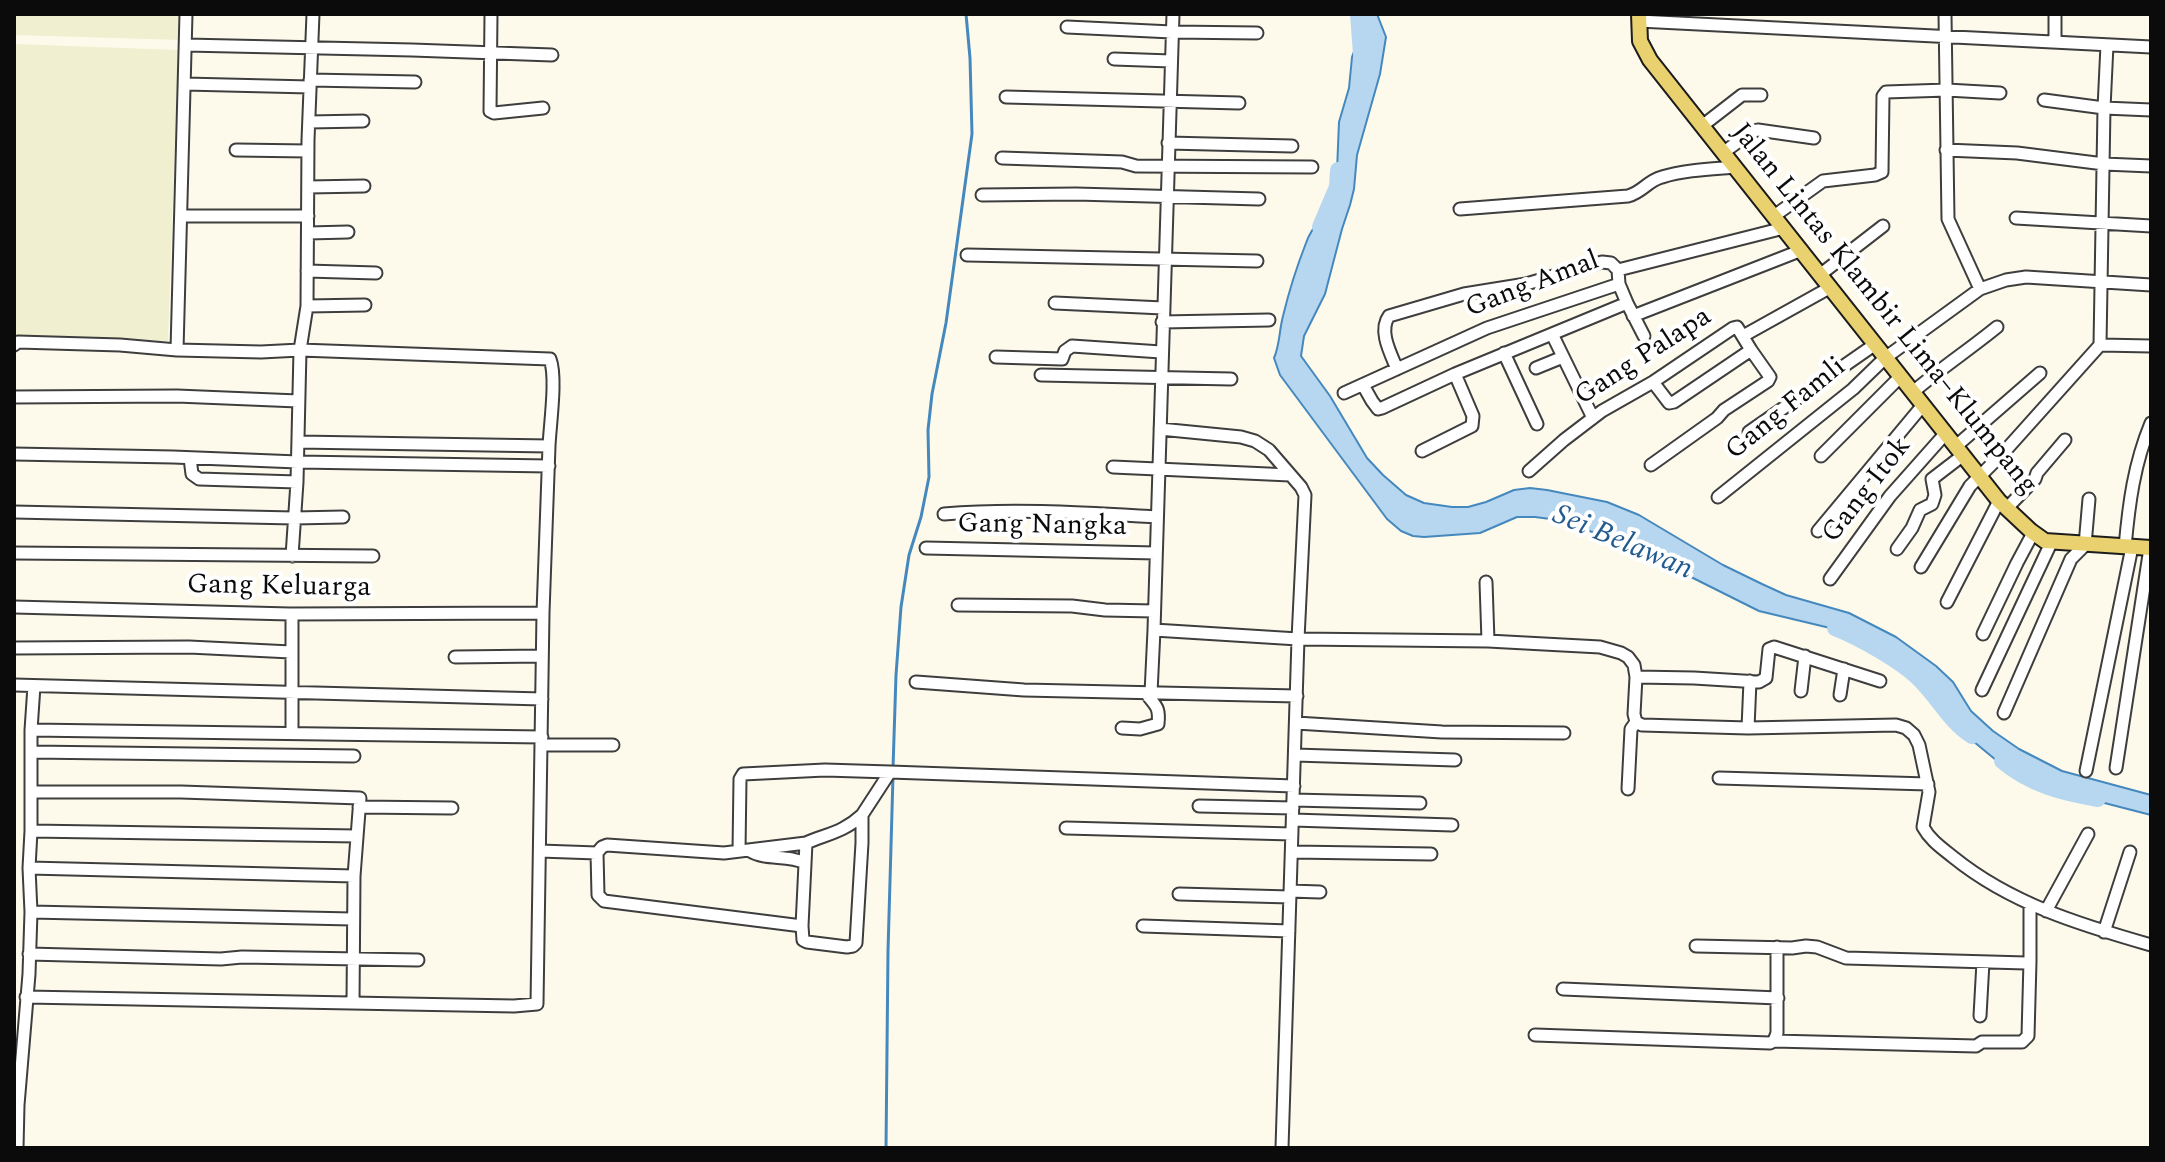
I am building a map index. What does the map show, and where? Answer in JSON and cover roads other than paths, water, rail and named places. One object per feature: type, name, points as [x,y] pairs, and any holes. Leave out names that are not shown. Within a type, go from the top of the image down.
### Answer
[{"type":"main road","name":"Jalan Lintas Klambir Lima–Klumpang","points":[[1639,18],[1640,41],[1644,50],[1874,345],[2003,504],[2033,533],[2051,543],[2150,548]]},
{"type":"street","points":[[177,350],[186,14]]},
{"type":"street","points":[[292,556],[300,350],[307,306],[313,14]]},
{"type":"street","points":[[491,14],[490,111],[543,108]]},
{"type":"street","points":[[1122,728],[1140,729],[1158,724],[1158,709],[1149,693],[1154,630],[1173,14]]},
{"type":"street","points":[[1945,14],[1948,219],[1980,289],[2026,277],[2151,285]]},
{"type":"street","points":[[2055,14],[2055,42]]},
{"type":"street","points":[[1639,18],[1750,20],[1944,36],[2151,47]]},
{"type":"street","points":[[1067,27],[1257,33]]},
{"type":"street","points":[[186,45],[552,55]]},
{"type":"street","points":[[1921,567],[1970,486],[2100,345],[2107,45]]},
{"type":"street","points":[[1114,59],[1171,61]]},
{"type":"street","points":[[185,84],[415,82]]},
{"type":"street","points":[[1779,222],[1823,181],[1882,172],[1883,96],[1886,92],[1947,90],[2000,93]]},
{"type":"street","points":[[1702,126],[1742,95],[1761,95]]},
{"type":"street","points":[[1006,97],[1239,103]]},
{"type":"street","points":[[2044,100],[2151,110]]},
{"type":"street","points":[[309,122],[363,121]]},
{"type":"street","points":[[1724,152],[1758,130],[1814,138]]},
{"type":"street","points":[[1168,143],[1292,146]]},
{"type":"street","points":[[236,150],[308,151]]},
{"type":"street","points":[[1946,150],[2017,153],[2104,164],[2151,166]]},
{"type":"street","points":[[1002,158],[1132,165],[1312,167]]},
{"type":"street","points":[[1460,209],[1628,196],[1639,193],[1661,177],[1735,167]]},
{"type":"street","points":[[308,187],[364,186]]},
{"type":"street","points":[[982,195],[1259,199]]},
{"type":"street","points":[[182,216],[308,216]]},
{"type":"street","points":[[2016,218],[2151,226]]},
{"type":"street","name":"Gang Amal","points":[[1344,393],[1487,328],[1619,284],[1618,270],[1779,222]]},
{"type":"street","name":"Gang Palapa","points":[[1529,471],[1593,418],[1733,328],[1737,327],[1743,336],[1826,280],[1883,226]]},
{"type":"street","points":[[308,233],[348,232]]},
{"type":"street","points":[[1633,316],[1802,250]]},
{"type":"street","points":[[967,255],[1257,261]]},
{"type":"street","points":[[1397,369],[1387,346],[1384,323],[1389,316],[1464,294],[1526,284],[1602,262],[1611,263],[1618,270]]},
{"type":"street","points":[[307,271],[376,273]]},
{"type":"street","points":[[1619,284],[1644,336]]},
{"type":"street","name":"Gang Famli","points":[[1718,497],[1853,389],[1885,358],[1980,289]]},
{"type":"street","points":[[1055,303],[1163,308]]},
{"type":"street","points":[[1363,385],[1380,409],[1455,374],[1627,303]]},
{"type":"street","points":[[307,306],[365,305]]},
{"type":"street","points":[[1162,322],[1269,320]]},
{"type":"street","points":[[1913,392],[1997,327]]},
{"type":"street","points":[[1552,334],[1593,418]]},
{"type":"street","points":[[1651,465],[1768,381],[1770,377],[1743,336]]},
{"type":"street","points":[[14,345],[18,342],[177,350],[300,350],[550,359],[553,379],[543,613],[537,1004],[26,997]]},
{"type":"street","points":[[1749,432],[1874,345]]},
{"type":"street","points":[[2100,345],[2151,346]]},
{"type":"street","points":[[996,357],[1062,359],[1065,351],[1072,346],[1161,352]]},
{"type":"street","points":[[1653,382],[1669,403],[1674,402],[1751,350]]},
{"type":"street","points":[[1504,353],[1537,424]]},
{"type":"street","points":[[1536,368],[1563,357]]},
{"type":"street","points":[[1897,549],[1920,510],[1932,504],[1935,495],[1932,479],[2040,373]]},
{"type":"street","points":[[1422,451],[1472,426],[1473,416],[1455,374]]},
{"type":"street","points":[[1041,375],[1231,379]]},
{"type":"street","points":[[1821,456],[1900,377]]},
{"type":"street","points":[[14,397],[177,396],[298,401]]},
{"type":"street","points":[[1818,531],[1923,405]]},
{"type":"street","points":[[2086,771],[2128,547],[2130,492],[2151,423]]},
{"type":"street","points":[[1160,429],[1255,441],[1269,450],[1305,495],[1282,1148]]},
{"type":"street","name":"Gang Itok","points":[[1830,579],[1890,496],[1945,434]]},
{"type":"street","points":[[1947,602],[2003,504],[2033,481],[2065,440]]},
{"type":"street","points":[[298,442],[549,446]]},
{"type":"street","points":[[14,454],[549,466]]},
{"type":"street","points":[[190,458],[192,474],[199,479],[297,482]]},
{"type":"street","points":[[1113,467],[1290,475]]},
{"type":"street","points":[[2004,713],[2071,559],[2085,545],[2089,499]]},
{"type":"street","points":[[944,514],[987,510],[1157,517]]},
{"type":"street","points":[[14,512],[343,517]]},
{"type":"street","points":[[1983,634],[2033,533]]},
{"type":"street","points":[[1982,690],[2051,543]]},
{"type":"street","name":"Gang Nangka","points":[[926,548],[1156,553]]},
{"type":"street","points":[[2116,768],[2150,548]]},
{"type":"street","points":[[14,553],[373,556]]},
{"type":"street","points":[[1486,582],[1488,641]]},
{"type":"street","points":[[958,605],[1072,606],[1154,611]]},
{"type":"street","name":"Gang Keluarga","points":[[14,607],[292,614],[543,613]]},
{"type":"street","points":[[292,614],[292,733]]},
{"type":"street","points":[[1154,630],[1298,639],[1488,641],[1613,650],[1628,657],[1634,665],[1636,677],[1636,722],[1631,729],[1628,789]]},
{"type":"street","points":[[14,648],[189,647],[291,652]]},
{"type":"street","points":[[1636,677],[1759,682],[1766,678],[1769,649],[1774,647],[1880,681]]},
{"type":"street","points":[[455,657],[542,656]]},
{"type":"street","points":[[1801,691],[1805,656]]},
{"type":"street","points":[[1840,695],[1844,669]]},
{"type":"street","points":[[1748,728],[1750,681]]},
{"type":"street","points":[[916,682],[1024,690],[1297,696]]},
{"type":"street","points":[[14,685],[542,699]]},
{"type":"street","points":[[17,1148],[29,974],[34,686]]},
{"type":"street","points":[[1636,722],[1648,726],[1748,728],[1896,725],[1906,728],[1919,745],[1928,784],[1923,827],[1952,857],[1989,884],[2030,905],[2104,932],[2151,945]]},
{"type":"street","points":[[1296,723],[1442,732],[1564,733]]},
{"type":"street","points":[[31,730],[292,733],[613,745]]},
{"type":"street","points":[[31,752],[354,756]]},
{"type":"street","points":[[1295,755],[1455,760]]},
{"type":"street","points":[[744,851],[740,779],[743,774],[825,770],[1294,786]]},
{"type":"street","points":[[802,926],[604,901],[598,895],[597,853],[607,845],[699,852],[744,851],[806,843],[843,830],[862,815],[895,772]]},
{"type":"street","points":[[1719,778],[1928,784]]},
{"type":"street","points":[[31,792],[181,792],[360,798],[352,919],[353,1003]]},
{"type":"street","points":[[1293,809],[1420,803]]},
{"type":"street","points":[[1199,806],[1293,809],[1452,825]]},
{"type":"street","points":[[359,807],[452,808]]},
{"type":"street","points":[[806,843],[803,940],[853,946],[856,943],[862,815]]},
{"type":"street","points":[[1066,828],[1292,834]]},
{"type":"street","points":[[31,831],[357,836]]},
{"type":"street","points":[[2046,911],[2088,834]]},
{"type":"street","points":[[540,851],[597,853]]},
{"type":"street","points":[[744,851],[798,859],[805,863]]},
{"type":"street","points":[[1292,852],[1431,854]]},
{"type":"street","points":[[2104,932],[2130,852]]},
{"type":"street","points":[[29,868],[354,876]]},
{"type":"street","points":[[1179,894],[1320,892]]},
{"type":"street","points":[[1535,1035],[1976,1046],[1982,1042],[2022,1042],[2028,1036],[2030,905]]},
{"type":"street","points":[[31,912],[352,919]]},
{"type":"street","points":[[1143,926],[1289,931]]},
{"type":"street","points":[[1696,946],[1817,947],[1846,958],[2030,961]]},
{"type":"street","points":[[1774,1041],[1777,1033],[1777,947]]},
{"type":"street","points":[[29,954],[418,960]]},
{"type":"street","points":[[1980,1016],[1983,962]]},
{"type":"street","points":[[14,974],[29,974]]},
{"type":"street","points":[[1563,989],[1778,998]]},
{"type":"water","name":"Sei Belawan","points":[[1362,14],[1377,14],[1386,37],[1380,74],[1357,155],[1350,205],[1325,294],[1304,336],[1301,356],[1330,396],[1367,458],[1383,475],[1406,495],[1424,503],[1468,507],[1514,490],[1530,488],[1607,502],[1639,515],[1723,565],[1762,584],[1786,595],[1849,613],[1896,637],[1953,682],[1971,711],[1993,731],[2019,749],[2062,771],[2151,795],[2151,815],[2085,798],[2022,776],[2002,765],[1962,732],[1933,692],[1884,648],[1830,628],[1759,611],[1621,542],[1558,520],[1535,517],[1517,517],[1480,533],[1424,537],[1401,531],[1387,519],[1280,375],[1274,358],[1288,297],[1309,236],[1336,195],[1339,122],[1349,88],[1352,57],[1362,29]]},
{"type":"waterway","points":[[893,768],[901,607],[909,555],[929,477],[928,430],[932,394],[946,323],[972,134],[966,14]]},
{"type":"waterway","name":"Sei Belawan","points":[[1358,14],[1361,54]]},
{"type":"waterway","name":"Sei Belawan","points":[[1320,227],[1337,187],[1338,170]]},
{"type":"waterway","name":"Sei Belawan","points":[[1835,628],[1903,666],[1972,736]]},
{"type":"waterway","name":"Sei Belawan","points":[[2002,761],[2047,787],[2098,799]]},
{"type":"waterway","points":[[886,1148],[893,776]]}]
